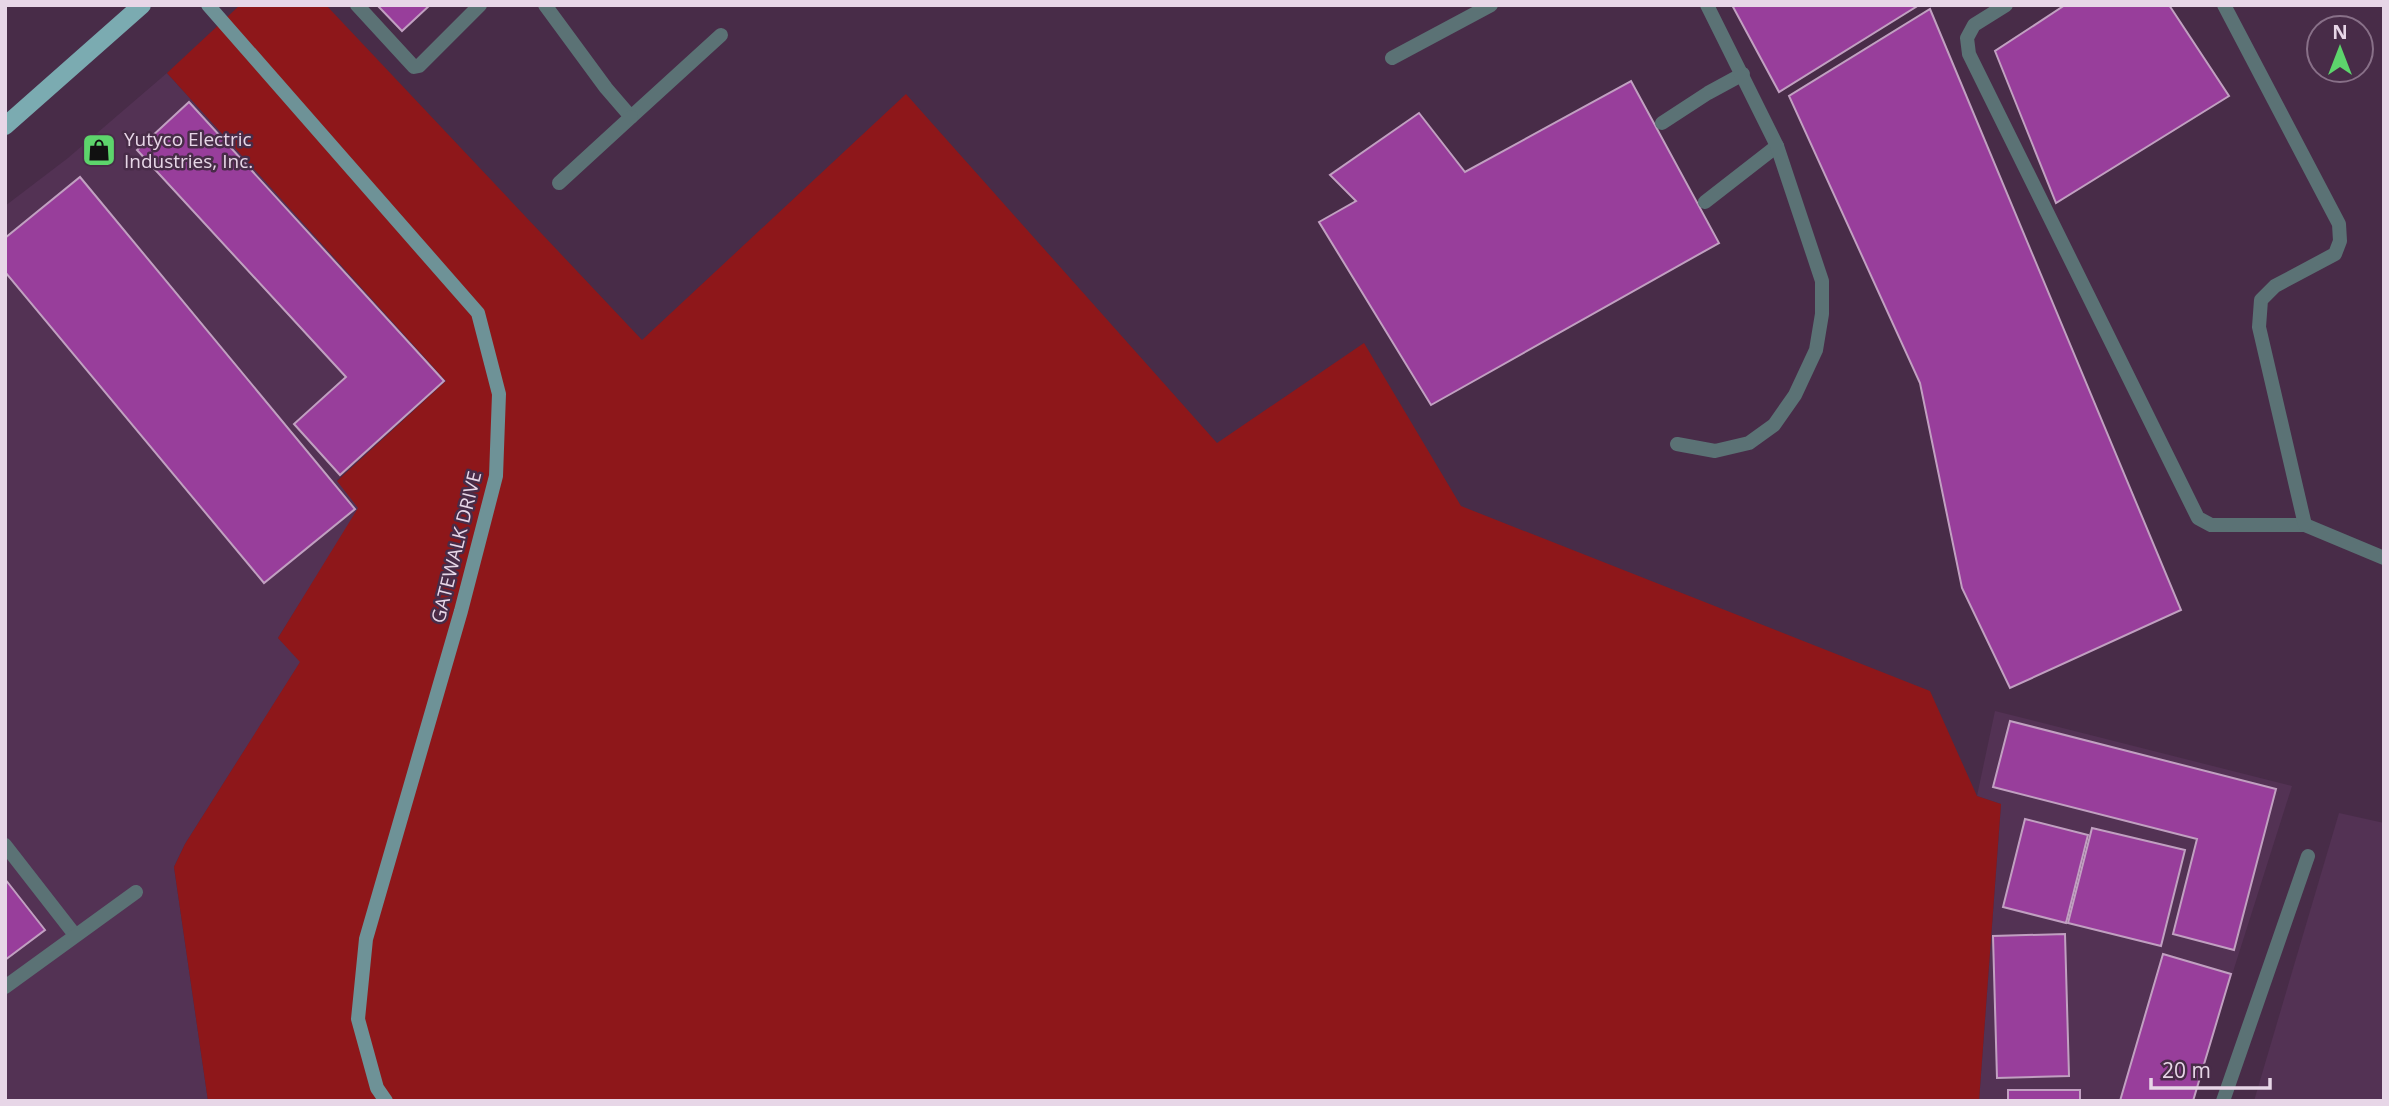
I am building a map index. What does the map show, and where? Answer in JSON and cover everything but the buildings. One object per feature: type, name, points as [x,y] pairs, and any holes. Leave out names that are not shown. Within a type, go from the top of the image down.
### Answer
[{"type":"main road","points":[[5,126],[142,5]]},
{"type":"main road","name":"GATEWALK DRIVE","points":[[208,5],[478,313],[499,394],[496,476],[461,611],[366,939],[358,1019],[377,1088],[386,1101]]},
{"type":"street","points":[[357,5],[414,67],[480,5]]},
{"type":"street","points":[[545,5],[606,88],[631,117]]},
{"type":"street","points":[[1392,58],[1490,5]]},
{"type":"street","points":[[1677,444],[1715,451],[1749,443],[1774,425],[1796,395],[1816,350],[1822,313],[1822,281],[1777,146],[1707,5]]},
{"type":"street","points":[[2006,5],[1974,25],[1967,38],[1969,54],[2198,518],[2211,525],[2305,525],[2384,558]]},
{"type":"street","points":[[2224,5],[2339,224],[2340,241],[2335,254],[2275,286],[2260,300],[2259,327],[2305,525]]},
{"type":"street","points":[[559,183],[721,35]]},
{"type":"street","points":[[1662,123],[1707,93],[1743,74]]},
{"type":"street","points":[[1705,202],[1777,146]]},
{"type":"street","points":[[5,845],[75,935]]},
{"type":"street","points":[[2223,1101],[2308,856]]},
{"type":"street","points":[[5,987],[136,892]]},
{"type":"shaded area","points":[[240,5],[326,5],[642,340],[906,94],[1217,443],[1364,343],[1461,506],[1930,691],[1977,796],[2001,804],[1979,1101],[208,1101],[174,867],[185,844],[300,662],[278,638],[358,508],[337,481],[446,381],[167,73]]},
{"type":"shaded area","points":[[167,73],[446,381],[337,480],[359,508],[278,638],[301,661],[185,844],[174,867],[208,1101],[5,1101],[5,206],[68,158]]},
{"type":"shaded area","points":[[1995,711],[2292,786],[2192,1101],[1979,1101],[2001,804],[1977,796]]},
{"type":"shaded area","points":[[2339,813],[2384,823],[2384,1101],[2254,1101]]},
{"type":"place","name":"Yutyco Electric Industries, Inc.","points":[[99,150]]}]
